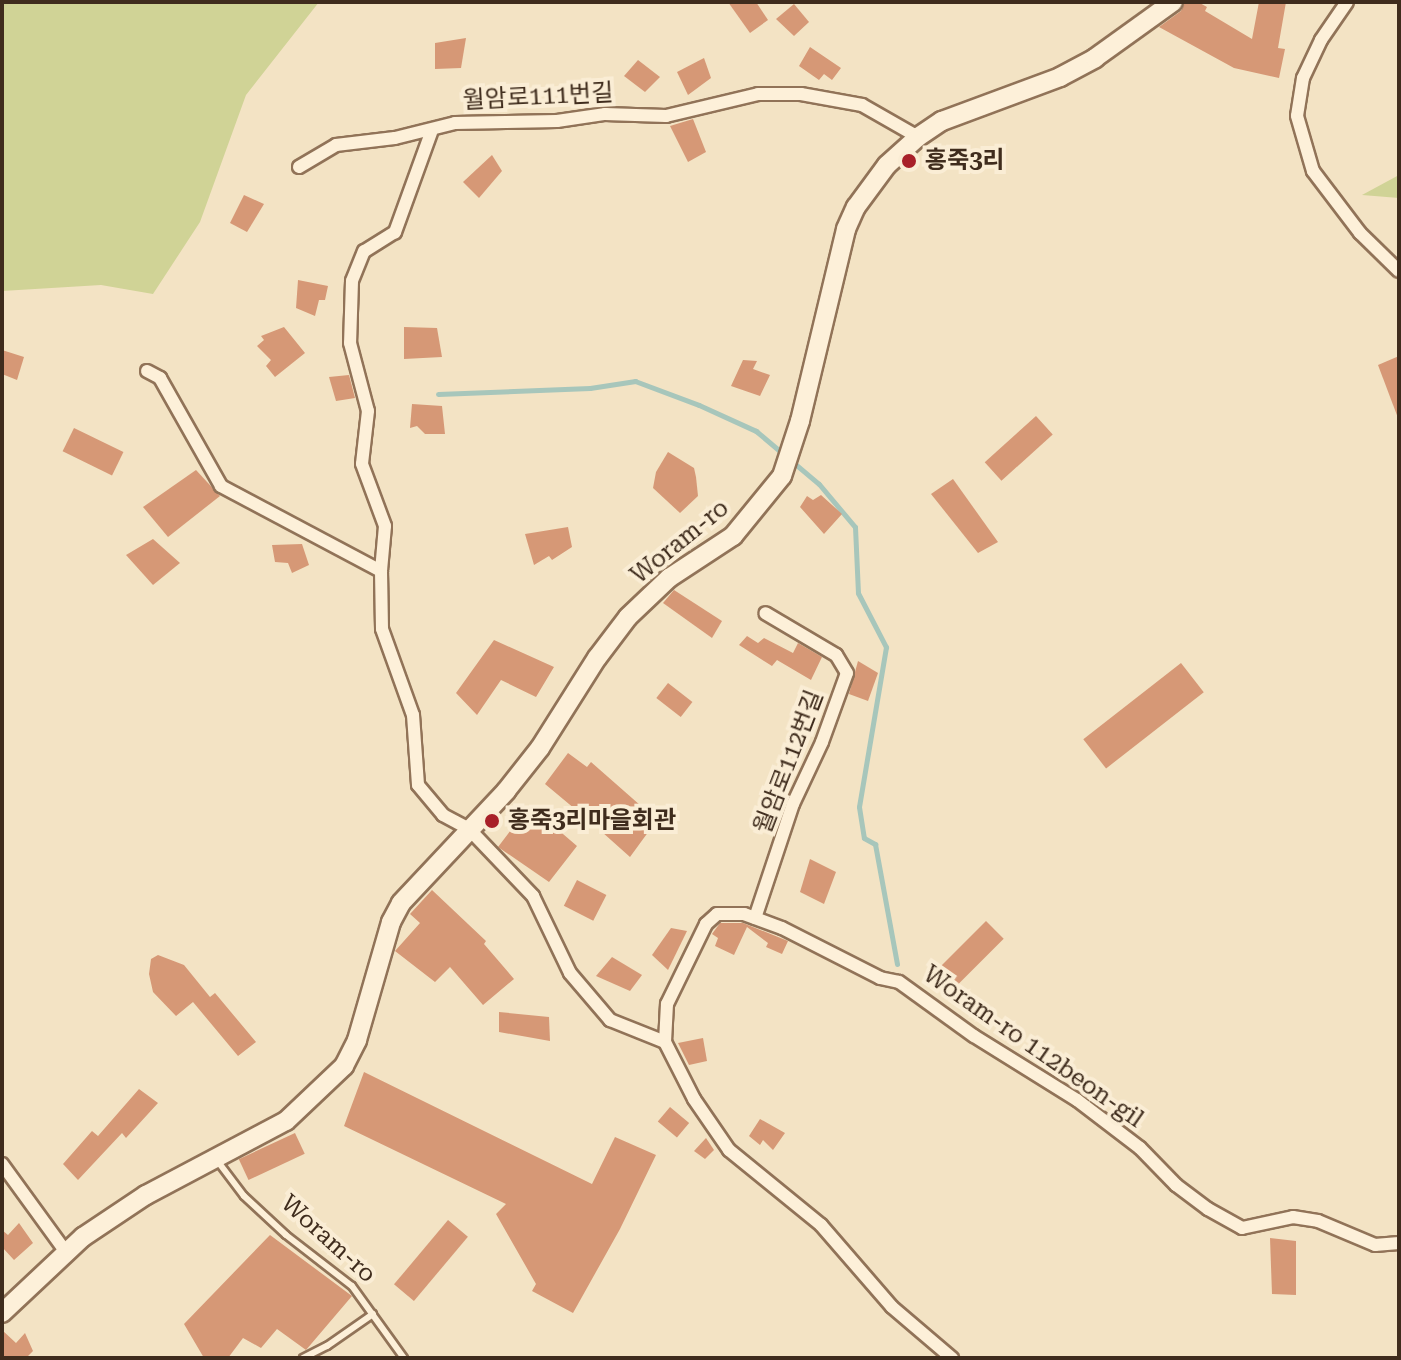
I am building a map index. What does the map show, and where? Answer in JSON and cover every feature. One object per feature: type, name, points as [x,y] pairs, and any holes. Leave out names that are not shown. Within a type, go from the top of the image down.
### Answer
[{"type":"street","name":"Woram-ro","points":[[2,1313],[66,1252],[124,1208],[286,1121],[344,1066],[357,1040],[391,922],[401,903],[540,748],[597,658],[628,617],[669,578],[733,536],[753,515],[789,458],[846,229],[881,172],[918,137],[953,116],[1060,77],[1109,49],[1173,2]]},
{"type":"street","points":[[1347,2],[1321,40],[1303,78],[1297,116],[1313,171],[1360,233],[1399,271]]},
{"type":"street","name":"월암로111번길","points":[[469,829],[443,815],[418,785],[413,715],[382,629],[381,571],[385,526],[362,464],[368,411],[350,343],[352,281],[364,251],[395,232],[432,130],[455,123],[557,121],[605,114],[666,116],[758,94],[801,94],[862,105],[918,137]]},
{"type":"street","points":[[299,167],[336,145],[432,130]]},
{"type":"street","points":[[147,371],[160,378],[221,486],[381,571]]},
{"type":"street","name":"월암로112번길","points":[[755,918],[793,804],[822,742],[847,673],[836,655],[765,613]]},
{"type":"street","points":[[469,829],[533,896],[570,973],[610,1020],[665,1042],[694,1099],[729,1150],[821,1225],[892,1307],[952,1358]]},
{"type":"street","name":"Woram-ro 112beon-gil","points":[[665,1042],[667,1004],[706,924],[717,914],[755,918],[880,978],[899,982],[974,1036],[1077,1100],[1140,1148],[1187,1193],[1242,1228],[1293,1217],[1318,1221],[1375,1245],[1399,1243]]},
{"type":"street","points":[[2,1164],[66,1252]]},
{"type":"lane","name":"Woram-ro","points":[[216,1159],[244,1196],[286,1235],[352,1286],[404,1358]]},
{"type":"lane","points":[[303,1358],[327,1346],[373,1314]]},
{"type":"green space","points":[[2,2],[319,2],[246,95],[200,222],[153,294],[101,285],[2,291]]},
{"type":"green space","points":[[1399,175],[1399,198],[1362,195]]},
{"type":"building","points":[[728,2],[756,2],[768,20],[750,33]]},
{"type":"building","points":[[1185,2],[1198,2],[1207,7],[1205,11],[1252,39],[1259,2],[1286,2],[1278,48],[1285,49],[1279,78],[1234,68],[1159,27],[1181,11]]},
{"type":"building","points":[[794,4],[809,22],[794,36],[776,19]]},
{"type":"building","points":[[466,38],[461,68],[435,69],[435,43]]},
{"type":"building","points":[[810,47],[841,68],[832,80],[824,74],[819,80],[799,66]]},
{"type":"building","points":[[704,58],[711,78],[688,95],[677,72]]},
{"type":"building","points":[[638,60],[660,77],[645,92],[624,76]]},
{"type":"building","points":[[693,119],[706,152],[688,162],[670,126]]},
{"type":"building","points":[[492,155],[502,171],[479,198],[463,182]]},
{"type":"building","points":[[244,195],[264,204],[247,232],[230,223]]},
{"type":"building","points":[[298,280],[328,286],[325,300],[319,300],[315,316],[296,308]]},
{"type":"building","points":[[284,327],[305,353],[275,377],[266,366],[271,360],[257,346],[264,340],[261,336]]},
{"type":"building","points":[[404,327],[437,328],[442,357],[404,359]]},
{"type":"building","points":[[2,350],[24,357],[17,380],[2,374]]},
{"type":"building","points":[[1399,356],[1399,418],[1398,418],[1378,365]]},
{"type":"building","points":[[743,360],[757,361],[753,369],[770,375],[760,396],[731,386]]},
{"type":"building","points":[[349,375],[355,398],[336,401],[329,377]]},
{"type":"building","points":[[412,404],[442,406],[445,434],[425,434],[417,426],[410,428]]},
{"type":"building","points":[[1036,416],[1053,435],[1001,481],[985,462]]},
{"type":"building","points":[[74,428],[123,452],[112,475],[63,451]]},
{"type":"building","points":[[668,452],[694,468],[696,477],[698,496],[680,513],[653,488],[656,472]]},
{"type":"building","points":[[196,470],[220,496],[168,537],[143,507]]},
{"type":"building","points":[[953,479],[998,542],[978,553],[931,494]]},
{"type":"building","points":[[821,495],[842,514],[824,534],[800,507],[807,496],[813,500]]},
{"type":"building","points":[[568,527],[572,547],[552,560],[549,556],[534,565],[525,534]]},
{"type":"building","points":[[153,539],[180,563],[153,585],[126,555]]},
{"type":"building","points":[[302,544],[309,565],[292,573],[288,563],[275,562],[272,545]]},
{"type":"building","points":[[674,590],[722,621],[712,638],[663,603]]},
{"type":"building","points":[[747,636],[758,643],[764,638],[793,653],[798,643],[822,657],[811,680],[777,660],[772,666],[739,645]]},
{"type":"building","points":[[494,640],[554,667],[536,697],[501,680],[477,715],[456,693]]},
{"type":"building","points":[[858,661],[878,673],[868,701],[849,694]]},
{"type":"building","points":[[1181,663],[1204,692],[1106,768],[1083,739]]},
{"type":"building","points":[[668,683],[692,702],[681,717],[656,698]]},
{"type":"building","points":[[568,753],[587,767],[591,762],[657,820],[630,857],[602,832],[608,819],[600,814],[593,824],[545,784]]},
{"type":"building","points":[[526,810],[553,833],[556,828],[577,846],[549,882],[498,847]]},
{"type":"building","points":[[810,859],[836,872],[824,904],[800,892]]},
{"type":"building","points":[[577,880],[606,895],[593,921],[564,906]]},
{"type":"building","points":[[432,890],[486,941],[484,944],[514,979],[483,1005],[450,967],[435,982],[395,951],[420,923],[410,914]]},
{"type":"building","points":[[986,921],[1004,939],[958,984],[941,966]]},
{"type":"building","points":[[720,923],[743,923],[788,941],[782,954],[766,947],[768,943],[747,927],[734,955],[715,946],[718,938],[712,934]]},
{"type":"building","points":[[671,928],[687,931],[668,970],[652,955]]},
{"type":"building","points":[[158,955],[184,965],[210,997],[215,993],[256,1042],[238,1056],[193,1002],[176,1016],[153,992],[149,974],[151,959]]},
{"type":"building","points":[[612,957],[642,975],[630,991],[596,976]]},
{"type":"building","points":[[499,1012],[549,1017],[550,1041],[499,1032]]},
{"type":"building","points":[[703,1038],[707,1061],[689,1065],[678,1043]]},
{"type":"building","points":[[364,1072],[592,1184],[615,1137],[656,1155],[620,1229],[573,1313],[532,1291],[536,1284],[496,1214],[506,1204],[344,1126]]},
{"type":"building","points":[[139,1089],[158,1103],[126,1138],[122,1133],[78,1180],[63,1164],[92,1131],[98,1136]]},
{"type":"building","points":[[670,1107],[689,1123],[677,1138],[658,1122]]},
{"type":"building","points":[[760,1119],[785,1133],[773,1150],[763,1140],[760,1145],[749,1136]]},
{"type":"building","points":[[295,1133],[305,1154],[249,1180],[239,1159]]},
{"type":"building","points":[[706,1138],[714,1150],[705,1159],[694,1151]]},
{"type":"building","points":[[448,1220],[468,1237],[414,1301],[394,1284]]},
{"type":"building","points":[[19,1223],[33,1243],[14,1260],[2,1247],[2,1230],[8,1235]]},
{"type":"building","points":[[270,1235],[352,1296],[306,1350],[277,1329],[261,1348],[243,1338],[228,1358],[204,1358],[184,1324]]},
{"type":"building","points":[[1270,1238],[1296,1241],[1296,1295],[1272,1294]]},
{"type":"building","points":[[2,1330],[16,1343],[25,1333],[33,1351],[26,1358],[6,1358],[2,1355]]},
{"type":"waterway","points":[[438,394],[590,388],[635,381],[756,431],[819,484],[855,527],[858,593],[886,647],[859,807],[864,838],[875,844],[897,964]]},
{"type":"place","name":"홍죽3리","points":[[909,161]]},
{"type":"place","name":"홍죽3리마을회관","points":[[492,821]]}]
